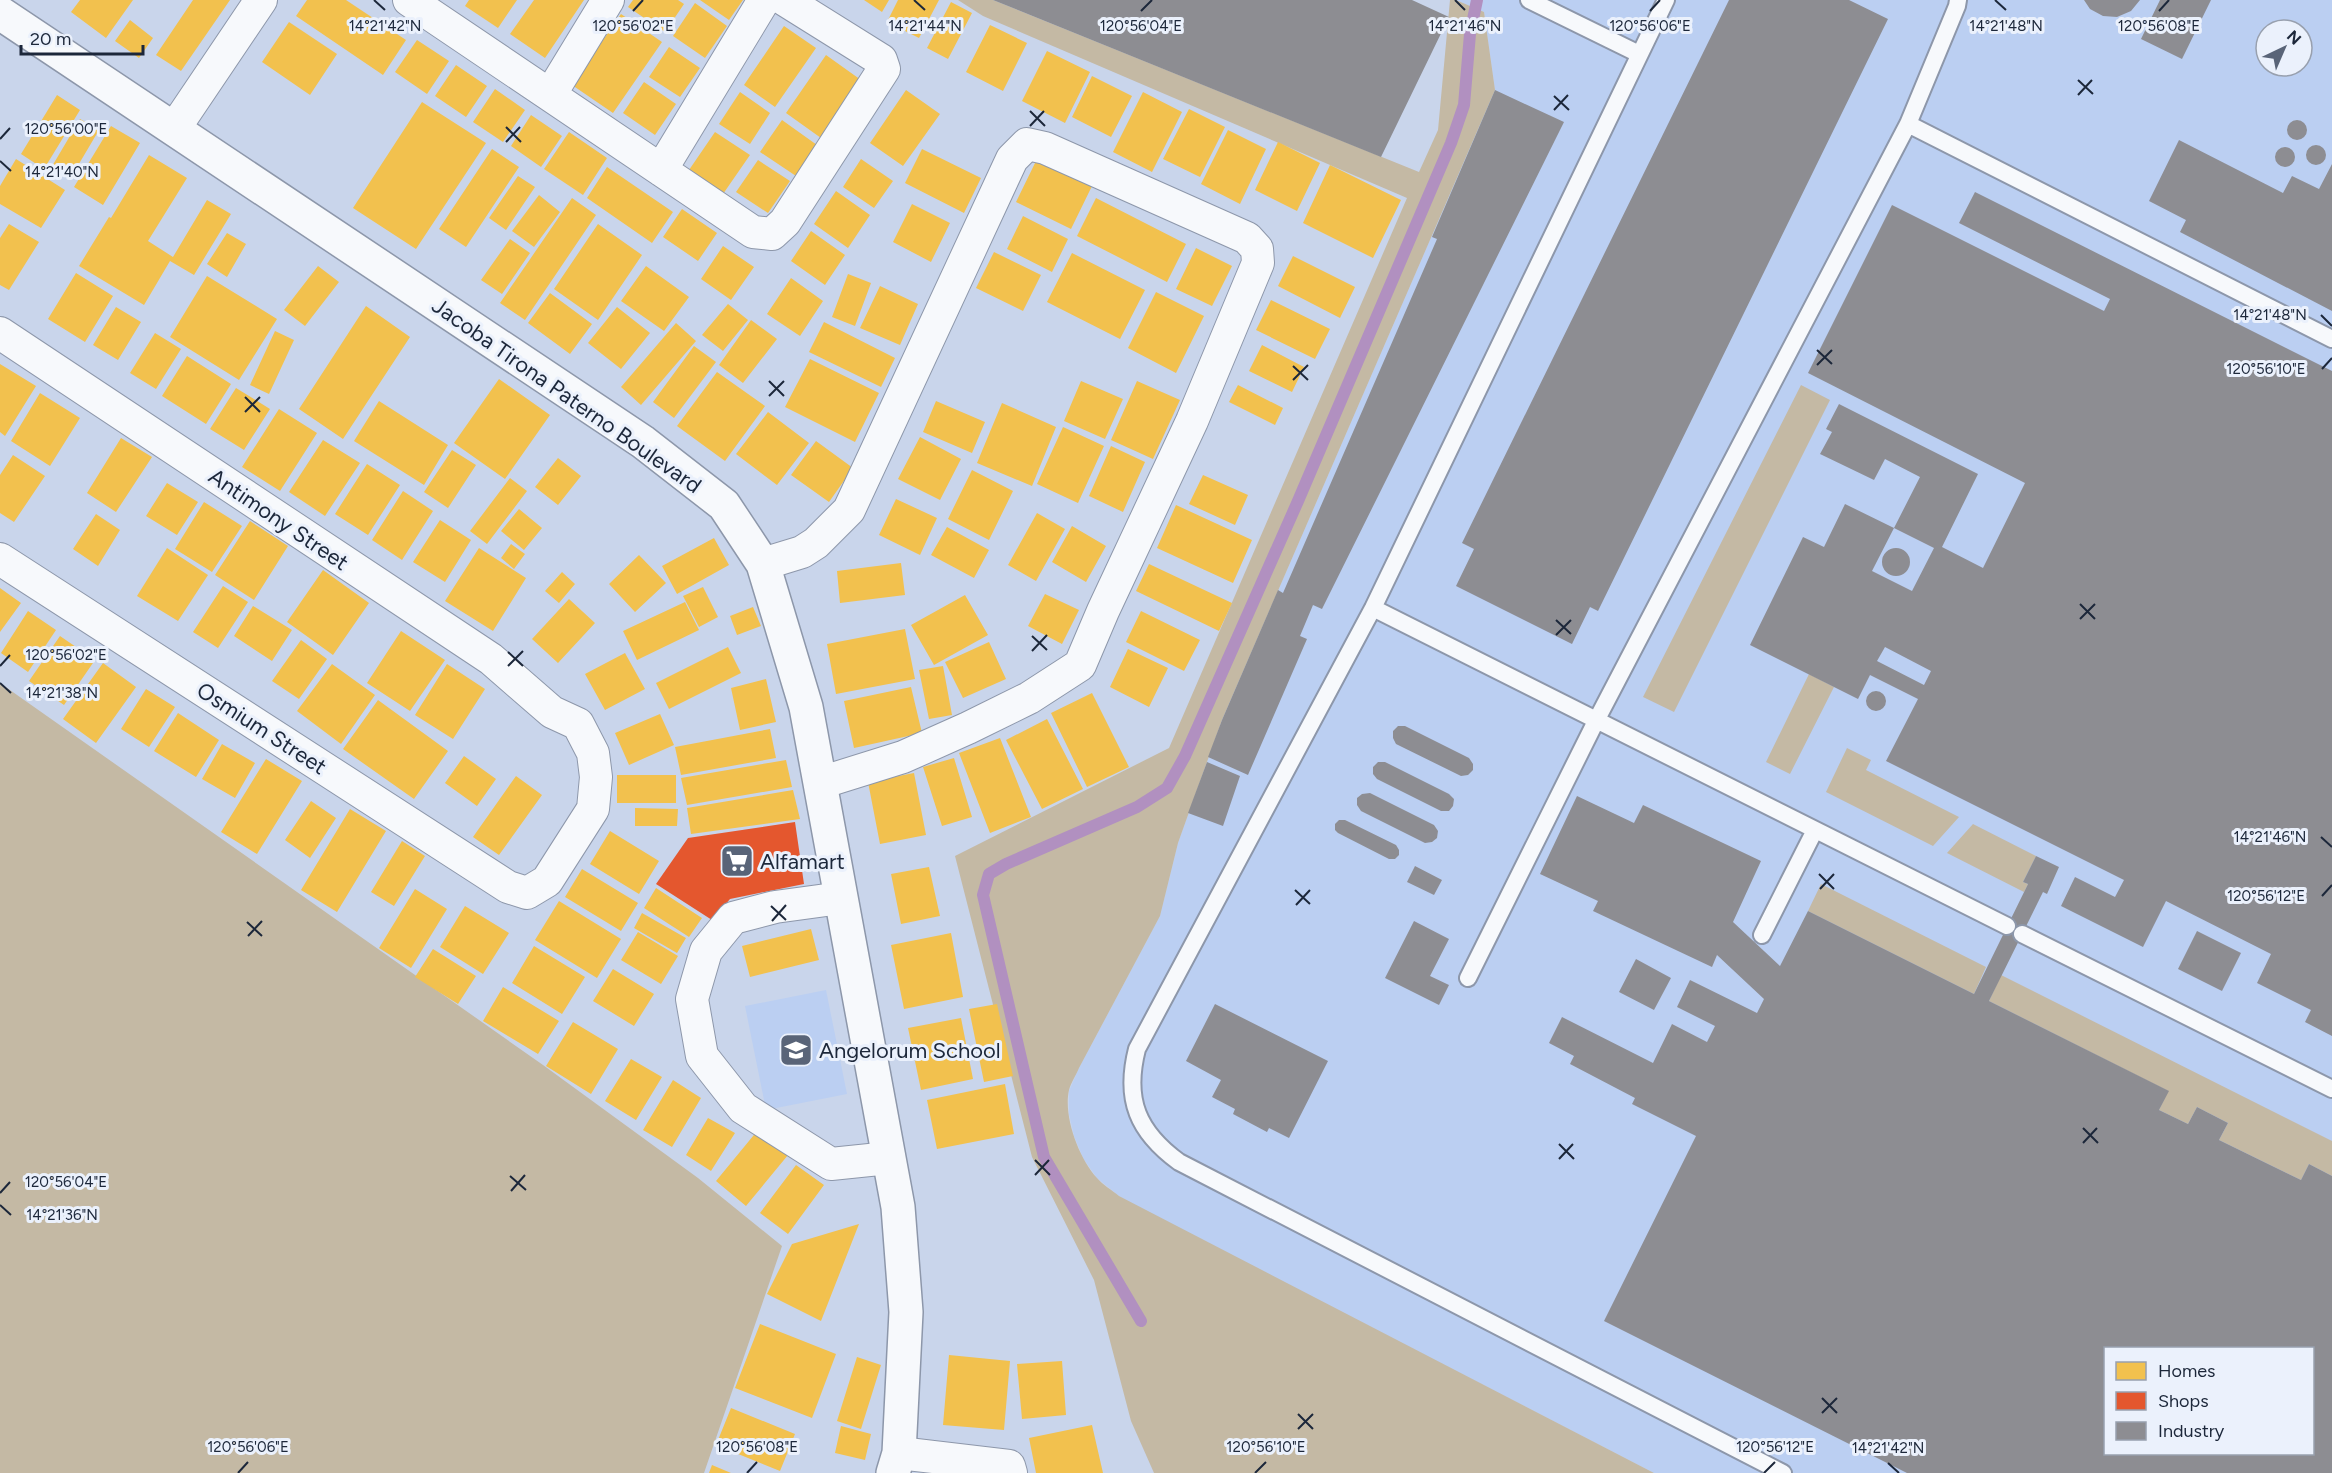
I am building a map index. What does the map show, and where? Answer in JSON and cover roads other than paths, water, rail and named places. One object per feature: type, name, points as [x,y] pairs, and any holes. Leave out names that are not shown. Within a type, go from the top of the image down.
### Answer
[{"type":"street","points":[[174,129],[261,0]]},
{"type":"street","points":[[550,95],[608,0]]},
{"type":"street","points":[[661,170],[765,0]]},
{"type":"street","points":[[427,5],[550,95],[753,232],[772,234],[785,222],[884,69],[881,60],[785,0]]},
{"type":"street","name":"Jacoba Tirona Paterno Boulevard","points":[[0,13],[643,441],[723,505],[763,564],[806,707],[898,1207],[906,1312],[896,1463]]},
{"type":"street","points":[[763,564],[802,552],[816,543],[849,510],[1012,159],[1026,144],[1045,148],[1247,238],[1257,249],[1258,262],[1192,421],[1080,665],[1029,698],[903,757],[820,783]]},
{"type":"street","name":"Antimony Street","points":[[0,333],[491,659],[552,712],[578,724],[593,753],[596,777],[593,809],[547,881],[527,893]]},
{"type":"street","name":"Osmium Street","points":[[0,559],[508,887],[527,893]]},
{"type":"street","points":[[841,898],[775,907],[733,918],[706,951],[692,999],[702,1056],[743,1108],[831,1164],[889,1158]]},
{"type":"street","points":[[896,1463],[1009,1466],[1011,1473]]},
{"type":"lane","points":[[1529,0],[1639,54]]},
{"type":"lane","points":[[1666,0],[1372,608],[1137,1050],[1132,1070],[1132,1091],[1137,1111],[1146,1131],[1161,1148],[1179,1162],[1783,1473]]},
{"type":"lane","points":[[1468,978],[1596,721],[1908,124],[1958,6],[1958,0]]},
{"type":"lane","points":[[1908,124],[2332,339]]},
{"type":"lane","points":[[1372,608],[2007,926]]},
{"type":"lane","points":[[1762,935],[1815,830]]},
{"type":"lane","points":[[2022,934],[2332,1089]]},
{"type":"waterway","points":[[1141,1321],[1044,1157],[983,895],[989,874],[1006,864],[1137,807],[1167,788],[1185,756],[1298,501],[1451,143],[1464,105],[1470,34],[1477,0]]},
{"type":"place","name":"Alfamart","points":[[737,861]]},
{"type":"place","name":"Angelorum School","points":[[796,1050]]}]
